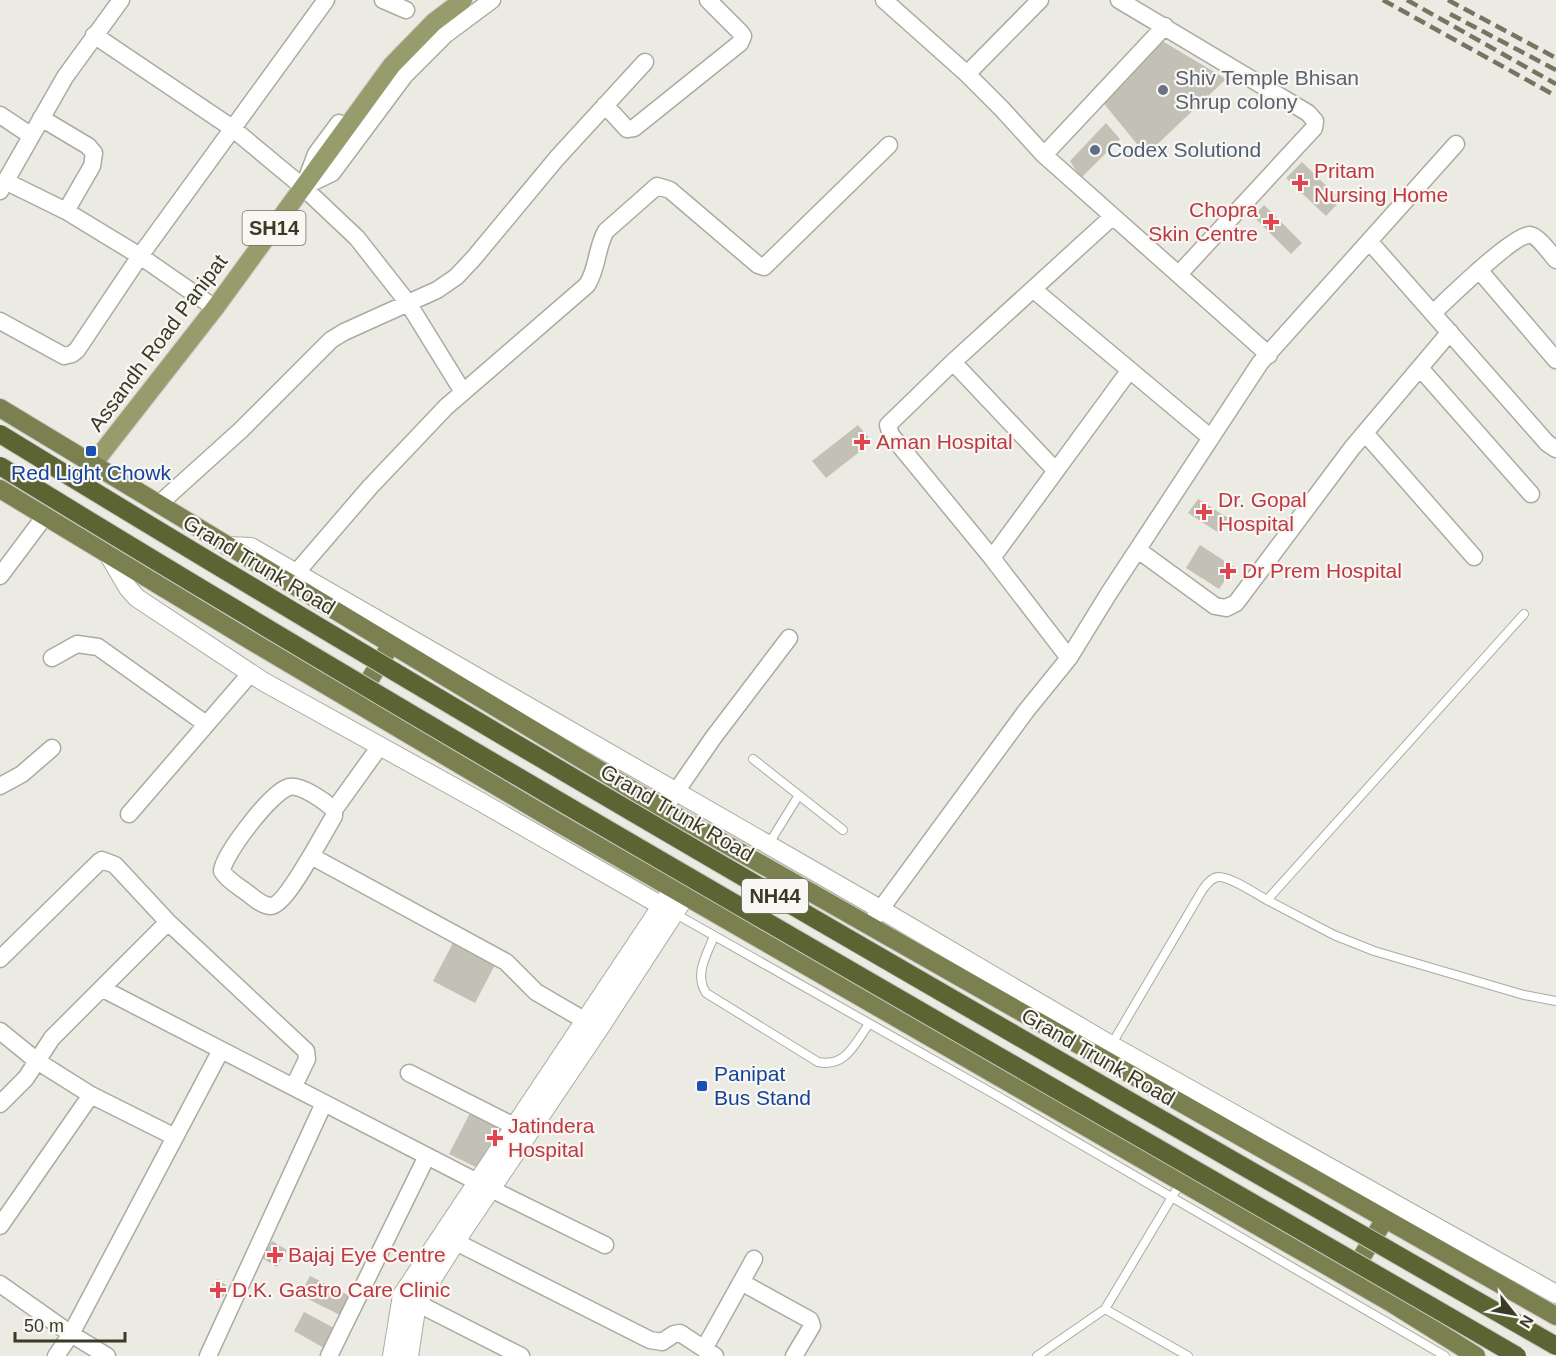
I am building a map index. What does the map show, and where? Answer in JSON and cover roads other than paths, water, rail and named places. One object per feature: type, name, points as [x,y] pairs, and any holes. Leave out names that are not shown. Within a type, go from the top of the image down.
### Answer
[{"type":"highway","points":[[0,408],[664,809],[870,925],[1107,1052],[1385,1219],[1554,1304]]},
{"type":"highway","name":"Grand Trunk Road","points":[[0,434],[601,795],[1556,1346]]},
{"type":"highway","name":"NH44","points":[[0,466],[173,572],[582,815],[1517,1356]]},
{"type":"highway","points":[[0,489],[1176,1190],[1348,1279],[1474,1355]]},
{"type":"highway","points":[[356,703],[391,644]]},
{"type":"highway","points":[[1348,1279],[1385,1219]]},
{"type":"main road","name":"Assandh Road Panipat","points":[[93,464],[215,308],[392,65],[434,22],[463,0]]},
{"type":"street","points":[[121,0],[65,77],[3,186],[66,211],[140,256],[215,308]]},
{"type":"street","points":[[0,321],[64,356],[77,350],[140,256],[326,0]]},
{"type":"street","points":[[383,0],[406,10]]},
{"type":"street","points":[[303,187],[316,154],[386,60],[435,10],[448,0]]},
{"type":"street","points":[[303,187],[332,173],[405,75],[445,35],[492,0]]},
{"type":"street","points":[[605,105],[627,129],[631,130],[740,43],[743,36],[741,33],[708,0]]},
{"type":"street","points":[[884,0],[966,74],[1044,155],[1269,355]]},
{"type":"street","points":[[966,74],[1040,0]]},
{"type":"street","points":[[1119,0],[1308,113],[1315,120],[1314,128],[1179,274]]},
{"type":"street","points":[[1044,155],[1165,26]]},
{"type":"street","points":[[94,35],[232,128],[303,187],[357,238],[408,303],[463,392]]},
{"type":"street","points":[[159,504],[241,430],[322,347],[344,332],[437,290],[456,277],[645,62]]},
{"type":"street","points":[[0,115],[30,135]]},
{"type":"street","points":[[41,118],[88,146],[94,153],[92,166],[66,211]]},
{"type":"street","points":[[870,925],[1026,711],[1070,658],[1260,363],[1456,144]]},
{"type":"street","points":[[296,573],[397,457],[463,392],[587,285],[594,271],[602,238],[606,231],[657,186],[670,190],[758,265],[764,267],[888,145]]},
{"type":"street","points":[[1070,658],[891,435],[888,428],[889,423],[1112,217]]},
{"type":"street","points":[[1432,313],[1479,270],[1520,237],[1528,234],[1534,236],[1556,260]]},
{"type":"street","points":[[1369,241],[1432,313],[1553,441]]},
{"type":"street","points":[[1479,270],[1556,360]]},
{"type":"street","points":[[1034,290],[1211,438]]},
{"type":"street","points":[[1138,550],[1215,606],[1226,608],[1236,603],[1365,433],[1450,332]]},
{"type":"street","points":[[953,363],[1056,471]]},
{"type":"street","points":[[1420,368],[1531,494]]},
{"type":"street","points":[[992,558],[1129,371]]},
{"type":"street","points":[[1365,433],[1474,556]]},
{"type":"street","points":[[0,576],[45,516]]},
{"type":"street","points":[[228,546],[251,547],[880,909],[1107,1052],[1554,1304]]},
{"type":"street","points":[[108,554],[128,588],[137,598],[250,674],[668,910]]},
{"type":"street","points":[[664,809],[789,638]]},
{"type":"street","points":[[52,658],[77,644],[98,647],[206,724]]},
{"type":"street","points":[[129,814],[250,674]]},
{"type":"street","points":[[334,810],[325,801],[288,788],[275,796],[258,816],[225,859],[222,871],[231,882],[257,900],[267,905],[275,905],[283,898],[311,856],[334,816],[334,810],[380,746]]},
{"type":"street","points":[[0,786],[22,774],[52,748]]},
{"type":"street","points":[[311,856],[506,962],[536,992],[592,1025]]},
{"type":"street","points":[[0,959],[102,860],[115,865],[168,922],[306,1051],[307,1059],[294,1086]]},
{"type":"street","points":[[392,1356],[410,1299],[679,893]]},
{"type":"street","points":[[0,1104],[26,1078],[52,1038],[168,922]]},
{"type":"street","points":[[103,988],[427,1156],[605,1245]]},
{"type":"street","points":[[409,1356],[410,1299],[456,1242],[514,1125],[592,1025]]},
{"type":"street","points":[[0,1030],[37,1061],[91,1095],[175,1137]]},
{"type":"street","points":[[56,1356],[71,1334],[221,1050]]},
{"type":"street","points":[[409,1073],[514,1125]]},
{"type":"street","points":[[0,1226],[91,1095]]},
{"type":"street","points":[[208,1356],[324,1103]]},
{"type":"street","points":[[329,1356],[427,1156]]},
{"type":"street","points":[[456,1242],[650,1340],[662,1342],[680,1333],[710,1353],[741,1282],[754,1259]]},
{"type":"street","points":[[741,1282],[810,1320],[812,1326],[794,1356]]},
{"type":"street","points":[[0,1284],[71,1334],[107,1356]]},
{"type":"street","points":[[410,1299],[513,1354]]},
{"type":"lane","points":[[1267,900],[1524,614]]},
{"type":"lane","points":[[753,759],[843,830]]},
{"type":"lane","points":[[768,845],[799,795]]},
{"type":"lane","points":[[1107,1052],[1203,889],[1209,881],[1218,877],[1227,879],[1334,934],[1374,951],[1524,995],[1556,1001]]},
{"type":"lane","points":[[668,910],[869,1024],[1176,1190],[1445,1356]]},
{"type":"lane","points":[[714,936],[700,972],[702,986],[706,993],[818,1062],[827,1064],[838,1062],[869,1024]]},
{"type":"lane","points":[[1037,1356],[1106,1309],[1176,1190]]},
{"type":"lane","points":[[1106,1309],[1188,1356]]},
{"type":"railway","points":[[1383,0],[1556,96]]},
{"type":"railway","points":[[1407,0],[1556,84]]},
{"type":"railway","points":[[1448,0],[1556,58]]},
{"type":"railway","points":[[1450,14],[1556,70]]},
{"type":"place","name":"Shiv Temple Bhisan Shrup colony","points":[[1163,90]]},
{"type":"place","name":"Codex Solutiond","points":[[1095,150]]},
{"type":"place","name":"Pritam Nursing Home","points":[[1300,183]]},
{"type":"place","name":"Chopra Skin Centre","points":[[1271,222]]},
{"type":"place","name":"Aman Hospital","points":[[862,442]]},
{"type":"place","name":"Red Light Chowk","points":[[91,451]]},
{"type":"place","name":"Dr. Gopal Hospital","points":[[1204,512]]},
{"type":"place","name":"Dr Prem Hospital","points":[[1228,571]]},
{"type":"place","name":"Panipat Bus Stand","points":[[702,1086]]},
{"type":"place","name":"Jatindera Hospital","points":[[495,1138]]},
{"type":"place","name":"Bajaj Eye Centre","points":[[275,1255]]},
{"type":"place","name":"D.K. Gastro Care Clinic","points":[[218,1290]]}]
